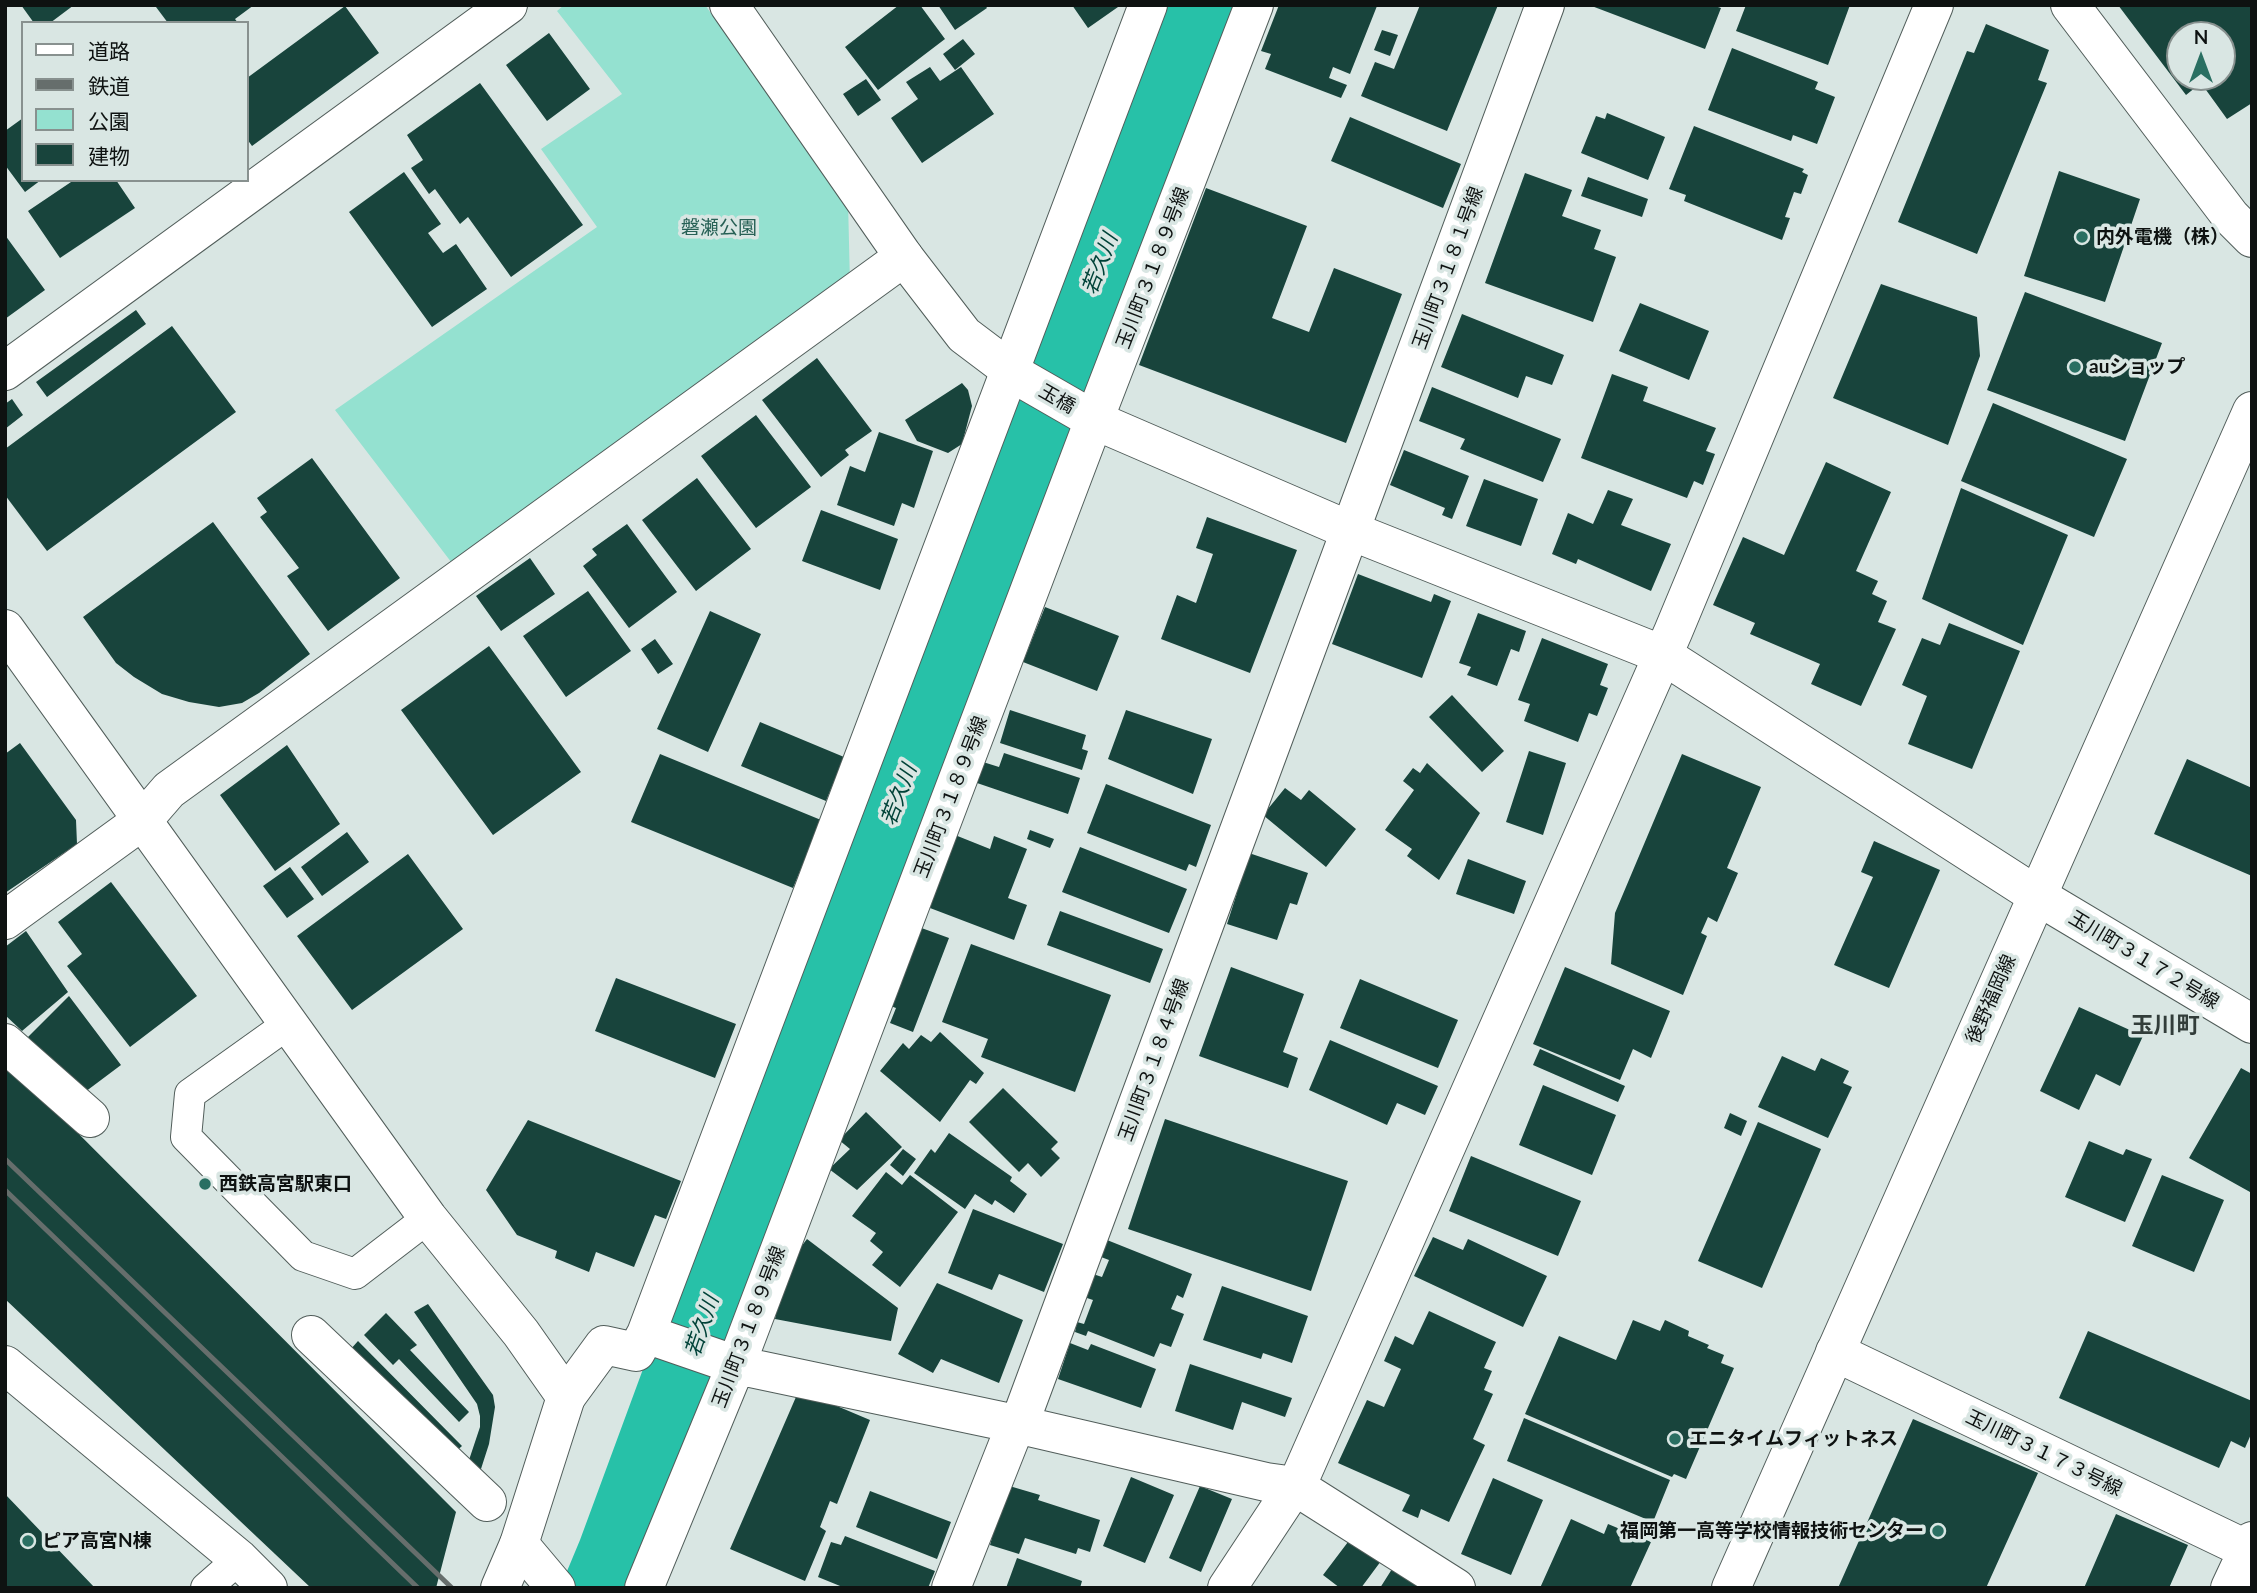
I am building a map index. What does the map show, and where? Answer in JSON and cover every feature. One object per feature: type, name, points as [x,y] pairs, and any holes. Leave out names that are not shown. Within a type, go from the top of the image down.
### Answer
[{"type":"street","points":[[5,371],[509,5]]},
{"type":"street","name":"玉橋","points":[[729,5],[904,257],[964,335],[1015,374],[1094,420],[1351,531],[1663,655]]},
{"type":"street","points":[[500,1588],[519,1544],[566,1397],[604,1345],[635,1352],[646,1334],[1015,374],[1148,5]]},
{"type":"street","name":"玉川町３１８９号線","points":[[644,1588],[736,1365],[1254,5]]},
{"type":"street","name":"玉川町３１８１号線","points":[[1351,531],[1545,5]]},
{"type":"street","points":[[1227,1588],[1295,1486],[1663,655],[1934,5]]},
{"type":"street","points":[[2070,5],[2231,216],[2252,238]]},
{"type":"street","points":[[5,920],[143,820],[169,790],[904,257]]},
{"type":"street","name":"後野福岡線","points":[[1731,1588],[2252,411]]},
{"type":"street","name":"玉川町３１８４号線","points":[[951,1588],[1016,1424],[1029,1398],[1351,531]]},
{"type":"street","points":[[5,629],[428,1217],[521,1333],[566,1397]]},
{"type":"street","name":"玉川町３１７２号線","points":[[1663,655],[2036,895],[2252,1024]]},
{"type":"street","points":[[5,1043],[85,1112]]},
{"type":"street","points":[[646,1334],[736,1365],[1016,1424],[1266,1482],[1295,1486],[1456,1588]]},
{"type":"street","points":[[311,1335],[487,1502]]},
{"type":"street","name":"玉川町３１７３号線","points":[[1835,1352],[2250,1549]]},
{"type":"street","points":[[5,1365],[239,1559],[268,1588]]},
{"type":"street","points":[[519,1544],[552,1584]]},
{"type":"street","points":[[2230,1588],[2250,1549]]},
{"type":"lane","points":[[288,1024],[190,1094],[186,1137],[303,1256],[355,1274],[428,1217]]},
{"type":"lane","points":[[206,1588],[239,1559]]},
{"type":"green space","name":"磐瀬公園","points":[[564,5],[705,5],[848,201],[850,284],[458,571],[335,410],[597,227],[541,149],[622,94],[557,11]]},
{"type":"shaded area","points":[[1160,5],[1239,5],[631,1588],[560,1588],[719,1163]]},
{"type":"building","points":[[21,5],[74,5],[53,21],[33,21]]},
{"type":"building","points":[[254,5],[235,19],[236,21],[166,21],[156,7]]},
{"type":"building","points":[[899,5],[920,5],[945,39],[878,90],[845,47]]},
{"type":"building","points":[[938,5],[985,5],[987,8],[955,30]]},
{"type":"building","points":[[1072,5],[1116,5],[1118,7],[1088,28]]},
{"type":"building","points":[[1279,5],[1377,6],[1350,74],[1333,67],[1329,78],[1347,85],[1341,98],[1265,69],[1271,54],[1261,51]]},
{"type":"building","points":[[1420,5],[1498,5],[1447,131],[1361,96],[1375,62],[1394,69]]},
{"type":"building","points":[[1589,5],[1712,5],[1721,8],[1705,49]]},
{"type":"building","points":[[1746,5],[1850,5],[1828,65],[1736,31]]},
{"type":"building","points":[[2118,5],[2252,5],[2252,103],[2227,119],[2207,91],[2236,91],[2236,21],[2166,21],[2166,69]]},
{"type":"building","points":[[345,6],[379,53],[252,146],[248,140],[248,77]]},
{"type":"building","points":[[1986,24],[2049,50],[2038,80],[2047,83],[1977,254],[1898,222],[1967,51],[1974,53]]},
{"type":"building","points":[[1382,30],[1398,35],[1390,56],[1374,50]]},
{"type":"building","points":[[549,33],[590,89],[547,121],[506,65]]},
{"type":"building","points":[[963,39],[975,54],[955,70],[943,54]]},
{"type":"building","points":[[1732,48],[1818,82],[1815,89],[1835,97],[1817,144],[1793,135],[1791,141],[1708,110]]},
{"type":"building","points":[[930,67],[940,81],[961,67],[994,114],[922,163],[891,118],[918,99],[906,82]]},
{"type":"building","points":[[866,79],[881,100],[858,116],[843,94]]},
{"type":"building","points":[[480,83],[583,225],[511,277],[468,217],[460,224],[435,189],[429,194],[411,168],[423,160],[407,135]]},
{"type":"building","points":[[1607,113],[1665,137],[1648,180],[1581,153],[1596,116],[1605,119]]},
{"type":"building","points":[[1350,117],[1461,164],[1443,208],[1331,161]]},
{"type":"building","points":[[21,119],[21,182],[38,182],[25,192],[5,165],[5,131]]},
{"type":"building","points":[[1694,126],[1804,169],[1802,172],[1808,175],[1801,194],[1794,192],[1785,217],[1790,218],[1782,240],[1684,201],[1686,195],[1669,189]]},
{"type":"building","name":"内外電機（株）","points":[[2059,171],[2140,199],[2105,302],[2024,276]]},
{"type":"building","points":[[404,172],[441,224],[428,233],[443,253],[456,244],[487,289],[432,327],[349,212]]},
{"type":"building","points":[[1525,173],[1572,190],[1562,216],[1601,230],[1594,249],[1616,257],[1593,322],[1485,283]]},
{"type":"building","points":[[1588,177],[1648,199],[1642,217],[1581,196]]},
{"type":"building","points":[[71,182],[117,182],[135,208],[60,258],[28,211]]},
{"type":"building","points":[[1206,188],[1307,226],[1272,318],[1309,332],[1334,268],[1402,294],[1346,443],[1139,365]]},
{"type":"building","points":[[5,235],[45,290],[5,319]]},
{"type":"building","points":[[1881,284],[1977,317],[1980,356],[1948,445],[1833,398]]},
{"type":"building","name":"auショップ","points":[[2025,292],[2162,343],[2125,441],[1987,390]]},
{"type":"building","points":[[1640,303],[1709,331],[1689,380],[1619,351]]},
{"type":"building","points":[[136,310],[146,324],[47,397],[36,382]]},
{"type":"building","points":[[1462,314],[1564,355],[1552,385],[1526,376],[1518,398],[1441,367]]},
{"type":"building","points":[[172,326],[236,412],[47,551],[5,495],[5,449]]},
{"type":"building","points":[[817,358],[872,431],[845,450],[849,455],[821,477],[762,400]]},
{"type":"building","points":[[1612,374],[1648,387],[1643,401],[1716,428],[1706,451],[1715,454],[1703,485],[1694,481],[1687,498],[1581,458]]},
{"type":"building","points":[[962,383],[968,390],[972,406],[962,444],[948,453],[917,441],[905,420]]},
{"type":"building","points":[[1432,387],[1561,439],[1543,482],[1460,449],[1465,439],[1419,421]]},
{"type":"building","points":[[12,399],[23,415],[5,429],[5,404]]},
{"type":"building","points":[[1993,403],[2127,459],[2094,537],[1961,481]]},
{"type":"building","points":[[756,415],[811,487],[756,528],[701,456]]},
{"type":"building","points":[[879,432],[933,451],[914,508],[902,503],[894,526],[837,505],[850,466],[865,472]]},
{"type":"building","points":[[1404,450],[1469,476],[1452,519],[1442,515],[1445,508],[1390,485]]},
{"type":"building","points":[[312,458],[400,578],[328,631],[287,576],[299,568],[260,517],[267,512],[257,498]]},
{"type":"building","points":[[1826,462],[1891,492],[1856,571],[1878,581],[1872,594],[1887,601],[1878,622],[1896,629],[1861,706],[1811,684],[1820,664],[1750,634],[1755,623],[1713,605],[1743,537],[1784,555]]},
{"type":"building","points":[[697,478],[751,549],[696,591],[642,520]]},
{"type":"building","points":[[1484,479],[1538,499],[1521,546],[1466,526]]},
{"type":"building","points":[[1961,488],[2068,535],[2023,645],[1922,599]]},
{"type":"building","points":[[1608,490],[1633,499],[1621,525],[1671,544],[1651,591],[1578,559],[1576,564],[1552,554],[1568,513],[1593,524]]},
{"type":"building","points":[[821,510],[898,539],[880,590],[802,561]]},
{"type":"building","points":[[1207,517],[1297,550],[1250,673],[1161,639],[1177,595],[1196,603],[1213,554],[1196,548]]},
{"type":"building","points":[[213,522],[310,654],[242,703],[219,707],[162,694],[134,677],[116,663],[83,617]]},
{"type":"building","points":[[627,524],[677,592],[629,628],[583,566],[597,555],[592,549]]},
{"type":"building","points":[[530,558],[555,594],[501,631],[476,596]]},
{"type":"building","points":[[1358,574],[1431,602],[1434,594],[1451,601],[1422,678],[1332,644]]},
{"type":"building","points":[[588,591],[631,651],[566,697],[523,636]]},
{"type":"building","points":[[1045,607],[1119,636],[1097,691],[1023,662]]},
{"type":"building","points":[[710,611],[761,634],[708,752],[657,729]]},
{"type":"building","points":[[1478,613],[1526,631],[1519,652],[1511,649],[1497,686],[1467,675],[1471,667],[1459,663]]},
{"type":"building","points":[[1949,623],[2020,651],[1972,769],[1908,744],[1927,696],[1902,685],[1922,638],[1940,645]]},
{"type":"building","points":[[1542,638],[1608,664],[1600,685],[1608,688],[1597,716],[1589,713],[1578,742],[1524,721],[1530,704],[1518,700]]},
{"type":"building","points":[[655,639],[673,664],[658,674],[641,649]]},
{"type":"building","points":[[489,646],[581,772],[493,835],[401,710]]},
{"type":"building","points":[[1452,695],[1504,751],[1482,772],[1429,717]]},
{"type":"building","points":[[1010,710],[1086,735],[1082,749],[1088,751],[1082,770],[1000,743]]},
{"type":"building","points":[[1126,710],[1212,739],[1193,794],[1108,759]]},
{"type":"building","points":[[760,722],[844,757],[826,801],[741,766]]},
{"type":"building","points":[[20,743],[76,820],[77,844],[5,893],[5,754]]},
{"type":"building","points":[[287,745],[340,824],[275,871],[220,795]]},
{"type":"building","points":[[1529,751],[1566,763],[1543,835],[1506,822]]},
{"type":"building","points":[[1004,753],[1080,778],[1068,814],[977,783],[983,762],[999,767]]},
{"type":"building","points":[[660,754],[821,820],[793,888],[631,822]]},
{"type":"building","points":[[1682,754],[1761,787],[1727,868],[1738,873],[1717,922],[1708,917],[1701,933],[1707,936],[1683,995],[1611,964],[1615,913]]},
{"type":"building","points":[[2187,759],[2252,788],[2252,876],[2154,834]]},
{"type":"building","points":[[1427,763],[1480,813],[1439,880],[1407,856],[1412,849],[1385,830],[1414,790],[1403,781],[1413,768],[1420,773]]},
{"type":"building","points":[[1106,784],[1211,825],[1196,867],[1189,864],[1186,871],[1087,833]]},
{"type":"building","points":[[1285,788],[1301,800],[1309,790],[1356,829],[1326,867],[1263,815]]},
{"type":"building","points":[[1030,830],[1054,839],[1050,848],[1027,839]]},
{"type":"building","points":[[347,832],[369,862],[322,896],[301,867]]},
{"type":"building","points":[[955,835],[990,849],[994,836],[1027,849],[1008,898],[1027,905],[1014,940],[930,908]]},
{"type":"building","points":[[1874,841],[1940,870],[1889,988],[1834,965],[1873,877],[1861,872]]},
{"type":"building","points":[[1080,847],[1187,889],[1169,933],[1062,892]]},
{"type":"building","points":[[1246,852],[1308,873],[1297,905],[1290,903],[1277,940],[1227,924],[1237,893],[1231,890]]},
{"type":"building","points":[[408,854],[463,929],[352,1010],[297,936]]},
{"type":"building","points":[[1468,859],[1526,881],[1514,914],[1456,894]]},
{"type":"building","points":[[290,867],[314,899],[287,918],[263,886]]},
{"type":"building","points":[[111,882],[197,996],[130,1047],[67,966],[82,954],[58,922]]},
{"type":"building","points":[[1060,911],[1163,949],[1150,983],[1047,945]]},
{"type":"building","points":[[916,926],[949,938],[913,1032],[890,1023],[896,1008],[885,1004]]},
{"type":"building","points":[[26,931],[68,992],[22,1031],[5,1015],[5,947]]},
{"type":"building","points":[[971,944],[1111,995],[1075,1092],[981,1057],[988,1039],[942,1022]]},
{"type":"building","points":[[1231,967],[1304,994],[1283,1052],[1298,1058],[1288,1088],[1199,1056]]},
{"type":"building","points":[[1565,967],[1670,1011],[1651,1058],[1633,1049],[1620,1080],[1533,1044]]},
{"type":"building","points":[[616,978],[736,1024],[715,1078],[595,1031]]},
{"type":"building","points":[[1360,979],[1458,1020],[1438,1068],[1340,1028]]},
{"type":"building","points":[[69,996],[121,1065],[85,1092],[28,1037]]},
{"type":"building","points":[[2079,1007],[2143,1036],[2120,1086],[2096,1074],[2079,1110],[2040,1091]]},
{"type":"building","points":[[940,1032],[984,1073],[976,1084],[970,1080],[940,1122],[880,1071],[903,1043],[909,1049],[921,1035],[931,1042]]},
{"type":"building","points":[[1330,1040],[1438,1086],[1425,1115],[1397,1103],[1387,1125],[1309,1090]]},
{"type":"building","points":[[1540,1049],[1625,1086],[1618,1102],[1533,1065]]},
{"type":"building","points":[[1782,1056],[1815,1071],[1821,1058],[1849,1071],[1843,1083],[1852,1087],[1828,1138],[1758,1107]]},
{"type":"building","points":[[5,1060],[456,1512],[436,1588],[311,1588],[5,1299]]},
{"type":"building","points":[[2241,1068],[2252,1074],[2250,1192],[2189,1158]]},
{"type":"building","points":[[1543,1085],[1616,1115],[1592,1175],[1519,1145]]},
{"type":"building","points":[[1003,1088],[1058,1142],[1051,1149],[1060,1158],[1041,1177],[1028,1163],[1019,1172],[969,1122]]},
{"type":"building","points":[[866,1112],[902,1147],[857,1190],[829,1169],[850,1149],[839,1140]]},
{"type":"building","points":[[1730,1113],[1747,1121],[1741,1136],[1724,1128]]},
{"type":"building","points":[[1165,1119],[1348,1181],[1311,1291],[1128,1229]]},
{"type":"building","points":[[528,1120],[681,1181],[666,1219],[655,1215],[634,1267],[596,1252],[589,1272],[555,1258],[557,1251],[517,1235],[486,1190]]},
{"type":"building","points":[[1758,1122],[1821,1149],[1762,1288],[1698,1261]]},
{"type":"building","points":[[949,1133],[1012,1177],[1010,1181],[1027,1194],[1014,1213],[995,1200],[992,1205],[975,1194],[965,1209],[914,1173],[931,1149],[935,1153]]},
{"type":"building","points":[[2089,1141],[2123,1155],[2126,1149],[2152,1159],[2125,1222],[2065,1197]]},
{"type":"building","points":[[903,1149],[916,1159],[903,1176],[890,1165]]},
{"type":"building","points":[[1471,1156],[1581,1201],[1558,1256],[1449,1211]]},
{"type":"building","points":[[886,1172],[902,1185],[910,1175],[958,1212],[900,1287],[872,1265],[883,1252],[870,1241],[876,1233],[852,1216]]},
{"type":"building","points":[[2162,1175],[2224,1200],[2194,1272],[2132,1246]]},
{"type":"building","points":[[973,1209],[1063,1244],[1044,1292],[999,1274],[992,1290],[948,1273]]},
{"type":"building","points":[[1433,1237],[1463,1250],[1468,1239],[1547,1276],[1523,1327],[1414,1276]]},
{"type":"building","points":[[807,1239],[898,1308],[891,1341],[775,1319],[784,1269]]},
{"type":"building","points":[[1107,1240],[1192,1274],[1183,1298],[1177,1295],[1171,1309],[1184,1314],[1171,1347],[1160,1343],[1154,1357],[1088,1331],[1086,1336],[1075,1332],[1077,1322],[1084,1324],[1093,1300],[1084,1297],[1093,1274],[1102,1277],[1109,1260],[1101,1257]]},
{"type":"building","points":[[937,1283],[1023,1320],[999,1383],[941,1359],[933,1373],[898,1354]]},
{"type":"building","points":[[1222,1286],[1308,1316],[1292,1363],[1263,1353],[1261,1359],[1203,1340]]},
{"type":"building","points":[[428,1304],[493,1395],[495,1407],[489,1444],[480,1472],[467,1466],[480,1427],[477,1404],[414,1312]]},
{"type":"building","points":[[1429,1311],[1496,1342],[1484,1368],[1492,1371],[1484,1390],[1493,1394],[1473,1439],[1485,1445],[1449,1522],[1421,1509],[1418,1518],[1402,1511],[1410,1495],[1338,1463],[1367,1400],[1384,1407],[1401,1369],[1384,1361],[1395,1336],[1413,1345]]},
{"type":"building","points":[[386,1313],[417,1345],[410,1350],[469,1412],[459,1422],[399,1359],[393,1365],[364,1335]]},
{"type":"building","points":[[1633,1320],[1660,1331],[1665,1320],[1689,1331],[1688,1336],[1724,1355],[1721,1363],[1734,1368],[1686,1479],[1674,1474],[1672,1477],[1525,1414],[1559,1336],[1616,1360]]},
{"type":"building","points":[[2088,1331],[2252,1401],[2252,1432],[2245,1448],[2231,1441],[2219,1468],[2059,1398]]},
{"type":"building","points":[[358,1341],[462,1446],[453,1454],[350,1350]]},
{"type":"building","points":[[1070,1343],[1088,1350],[1091,1344],[1156,1369],[1141,1408],[1058,1379]]},
{"type":"building","points":[[1190,1364],[1292,1398],[1285,1417],[1242,1402],[1233,1430],[1175,1411]]},
{"type":"building","points":[[799,1390],[870,1420],[837,1504],[830,1501],[820,1527],[826,1531],[805,1581],[730,1549]]},
{"type":"building","points":[[1524,1418],[1670,1480],[1653,1522],[1507,1461]]},
{"type":"building","name":"福岡第一高等学校情報技術センター","points":[[1913,1419],[2038,1473],[1986,1588],[1838,1588]]},
{"type":"building","points":[[1131,1477],[1174,1495],[1145,1563],[1103,1546]]},
{"type":"building","points":[[1493,1478],[1543,1500],[1511,1575],[1461,1554]]},
{"type":"building","points":[[1006,1485],[1040,1495],[1038,1500],[1100,1520],[1090,1552],[1078,1548],[1076,1554],[1025,1538],[1019,1554],[990,1545]]},
{"type":"building","points":[[1200,1486],[1232,1499],[1201,1572],[1169,1558]]},
{"type":"building","points":[[870,1491],[951,1522],[937,1559],[856,1527]]},
{"type":"building","name":"ピア高宮N棟","points":[[5,1494],[95,1588],[5,1588]]},
{"type":"building","points":[[2116,1514],[2188,1545],[2169,1588],[2084,1588]]},
{"type":"building","points":[[1571,1519],[1604,1534],[1608,1524],[1651,1542],[1630,1588],[1540,1588]]},
{"type":"building","points":[[845,1536],[935,1571],[928,1588],[845,1588],[818,1577],[831,1542],[841,1545]]},
{"type":"building","points":[[1351,1538],[1381,1561],[1361,1588],[1340,1588],[1323,1575]]},
{"type":"building","points":[[1017,1558],[1082,1581],[1080,1588],[1006,1588]]},
{"type":"building","points":[[1392,1569],[1420,1588],[1380,1588]]},
{"type":"railway","points":[[5,1159],[452,1588]]},
{"type":"railway","points":[[5,1190],[418,1588]]},
{"type":"place","name":"内外電機（株）","points":[[2082,237]]},
{"type":"place","name":"auショップ","points":[[2075,367]]},
{"type":"place","name":"西鉄高宮駅東口","points":[[205,1184]]},
{"type":"place","name":"エニタイムフィットネス","points":[[1675,1439]]},
{"type":"place","name":"福岡第一高等学校情報技術センター","points":[[1938,1531]]},
{"type":"place","name":"ピア高宮N棟","points":[[28,1541]]},
{"type":"district","name":"玉川町","points":[[2165,1026]]},
{"type":"water label","name":"若久川","points":[[1100,264]]},
{"type":"water label","name":"若久川","points":[[899,795]]},
{"type":"water label","name":"若久川","points":[[702,1326]]}]
